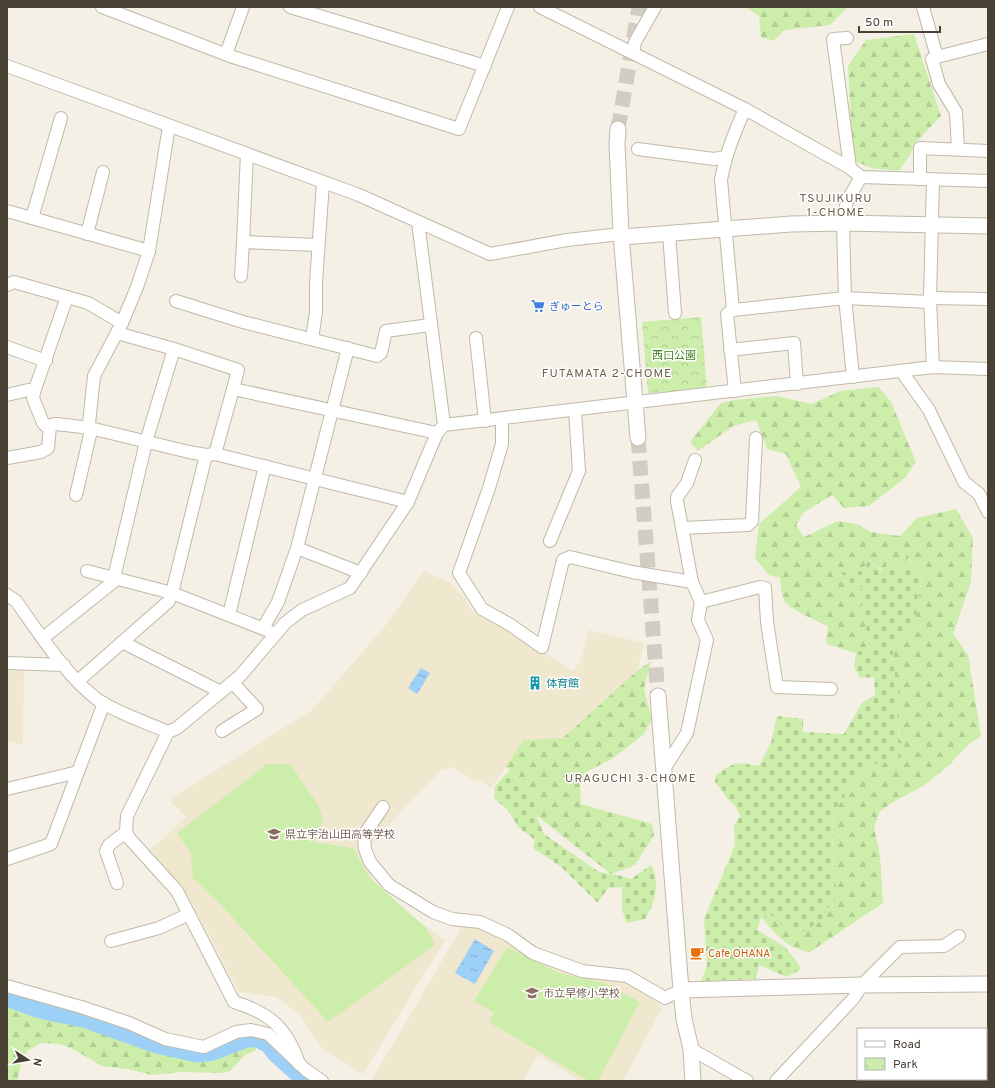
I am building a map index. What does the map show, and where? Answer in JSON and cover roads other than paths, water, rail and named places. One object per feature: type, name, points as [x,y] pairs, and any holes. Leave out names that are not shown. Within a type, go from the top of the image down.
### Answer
[{"type":"street","points":[[102,7],[226,54],[459,129],[508,7]]},
{"type":"street","points":[[226,54],[243,7]]},
{"type":"street","points":[[290,7],[485,66]]},
{"type":"street","points":[[540,7],[745,109],[850,168],[861,178],[988,181]]},
{"type":"street","points":[[633,53],[635,42],[655,7]]},
{"type":"street","points":[[923,7],[937,57]]},
{"type":"street","points":[[847,38],[833,39],[850,168]]},
{"type":"street","points":[[958,149],[956,112],[939,84],[932,59],[988,44]]},
{"type":"street","points":[[7,66],[359,195],[490,254],[567,240],[669,234],[791,224],[843,222],[988,226]]},
{"type":"street","points":[[733,310],[721,180],[726,157],[745,109]]},
{"type":"street","points":[[32,218],[61,118]]},
{"type":"street","points":[[76,495],[90,428],[94,376],[119,328],[137,287],[149,251],[169,126]]},
{"type":"street","points":[[618,129],[617,144],[621,236],[638,438]]},
{"type":"street","points":[[920,179],[920,148],[988,151]]},
{"type":"street","points":[[638,149],[714,159],[726,157]]},
{"type":"street","points":[[241,276],[247,154]]},
{"type":"street","points":[[87,234],[104,172]]},
{"type":"street","points":[[853,377],[845,298],[843,222],[847,201],[861,178]]},
{"type":"street","points":[[933,180],[930,300],[934,367]]},
{"type":"street","points":[[312,339],[316,312],[316,283],[322,182]]},
{"type":"street","points":[[7,211],[149,251]]},
{"type":"street","points":[[298,1064],[293,1048],[274,1020],[258,1010],[234,1002],[177,891],[157,867],[147,860],[126,832],[125,825],[129,811],[168,732],[177,728],[233,683],[285,623],[302,610],[350,588],[408,502],[440,429],[418,222]]},
{"type":"street","points":[[669,234],[675,313]]},
{"type":"street","points":[[243,242],[318,245]]},
{"type":"street","points":[[7,285],[14,282],[88,303],[119,328],[174,349],[238,370],[210,454],[169,601],[78,681]]},
{"type":"street","points":[[67,297],[34,392],[33,398],[43,423],[50,426],[57,424],[90,428],[146,442],[265,466],[408,502]]},
{"type":"street","points":[[735,391],[727,314],[733,310],[845,298],[930,300],[988,299]]},
{"type":"street","points":[[176,301],[243,322],[377,356],[381,353],[386,331],[430,326]]},
{"type":"street","points":[[476,338],[484,421]]},
{"type":"street","points":[[730,350],[794,343],[797,384]]},
{"type":"street","points":[[7,347],[46,361]]},
{"type":"street","points":[[263,628],[278,602],[297,548],[348,348]]},
{"type":"street","points":[[43,638],[113,582],[146,442],[174,349]]},
{"type":"street","points":[[232,389],[332,410],[440,429],[502,418],[902,372],[934,367],[988,369]]},
{"type":"street","points":[[902,372],[929,410],[964,482],[984,495],[988,512]]},
{"type":"street","points":[[7,395],[28,390],[34,392]]},
{"type":"street","points":[[550,541],[579,471],[575,410]]},
{"type":"street","points":[[502,418],[502,444],[489,488],[459,573],[482,609],[509,624],[542,647],[563,560],[570,557],[632,572],[692,582]]},
{"type":"street","points":[[7,458],[41,452],[48,448],[50,426]]},
{"type":"street","points":[[682,528],[748,526],[752,522],[756,438]]},
{"type":"street","points":[[664,769],[687,733],[707,640],[698,620],[701,602],[692,582],[677,497],[687,483],[695,460]]},
{"type":"street","points":[[229,615],[265,466]]},
{"type":"street","points":[[297,548],[360,573]]},
{"type":"street","points":[[87,571],[172,593],[276,634]]},
{"type":"street","points":[[701,602],[760,587],[765,588],[767,622],[777,687],[831,689]]},
{"type":"street","points":[[7,595],[16,600],[43,638],[78,681],[104,703],[168,732]]},
{"type":"street","points":[[122,642],[221,692]]},
{"type":"street","points":[[7,663],[64,665]]},
{"type":"street","points":[[222,731],[256,709],[233,683]]},
{"type":"street","points":[[658,696],[681,990],[684,1019],[691,1049],[693,1081]]},
{"type":"street","points":[[7,859],[51,844],[104,703]]},
{"type":"street","points":[[7,788],[78,772]]},
{"type":"street","points":[[383,807],[364,835],[365,849],[370,862],[389,885],[433,912],[452,918],[480,922],[508,935],[533,953],[582,971],[627,976],[665,998],[681,990],[862,985],[988,984]]},
{"type":"street","points":[[117,883],[106,851],[109,845],[126,832]]},
{"type":"street","points":[[111,941],[159,928],[189,914]]},
{"type":"street","points":[[776,1081],[853,999],[862,985],[900,947],[944,946],[959,936]]},
{"type":"street","points":[[7,986],[81,1007],[129,1023],[165,1039],[204,1047],[236,1032],[259,1031],[273,1037],[298,1064],[322,1081]]},
{"type":"street","points":[[691,1049],[747,1081]]},
{"type":"water","points":[[421,668],[430,673],[417,694],[408,688]]},
{"type":"water","points":[[475,939],[494,951],[475,984],[455,973]]},
{"type":"waterway","points":[[7,997],[40,1009],[87,1019],[157,1044],[197,1053],[213,1051],[247,1038],[258,1038],[269,1044],[277,1054],[307,1081]]},
{"type":"tunnel","points":[[618,129],[639,7]]},
{"type":"tunnel","points":[[638,438],[658,696]]},
{"type":"place","name":"ぎゅーとら","points":[[538,306]]},
{"type":"place","name":"体育館","points":[[535,683]]},
{"type":"place","name":"県立宇治山田高等学校","points":[[274,834]]},
{"type":"place","name":"Cafe OHANA","points":[[697,953]]},
{"type":"place","name":"市立早修小学校","points":[[532,993]]},
{"type":"district","name":"TSUJIKURU 1-CHOME","points":[[836,205]]},
{"type":"district","name":"FUTAMATA 2-CHOME","points":[[607,373]]},
{"type":"district","name":"URAGUCHI 3-CHOME","points":[[631,778]]},
{"type":"park label","name":"西口公園","points":[[674,355]]}]
